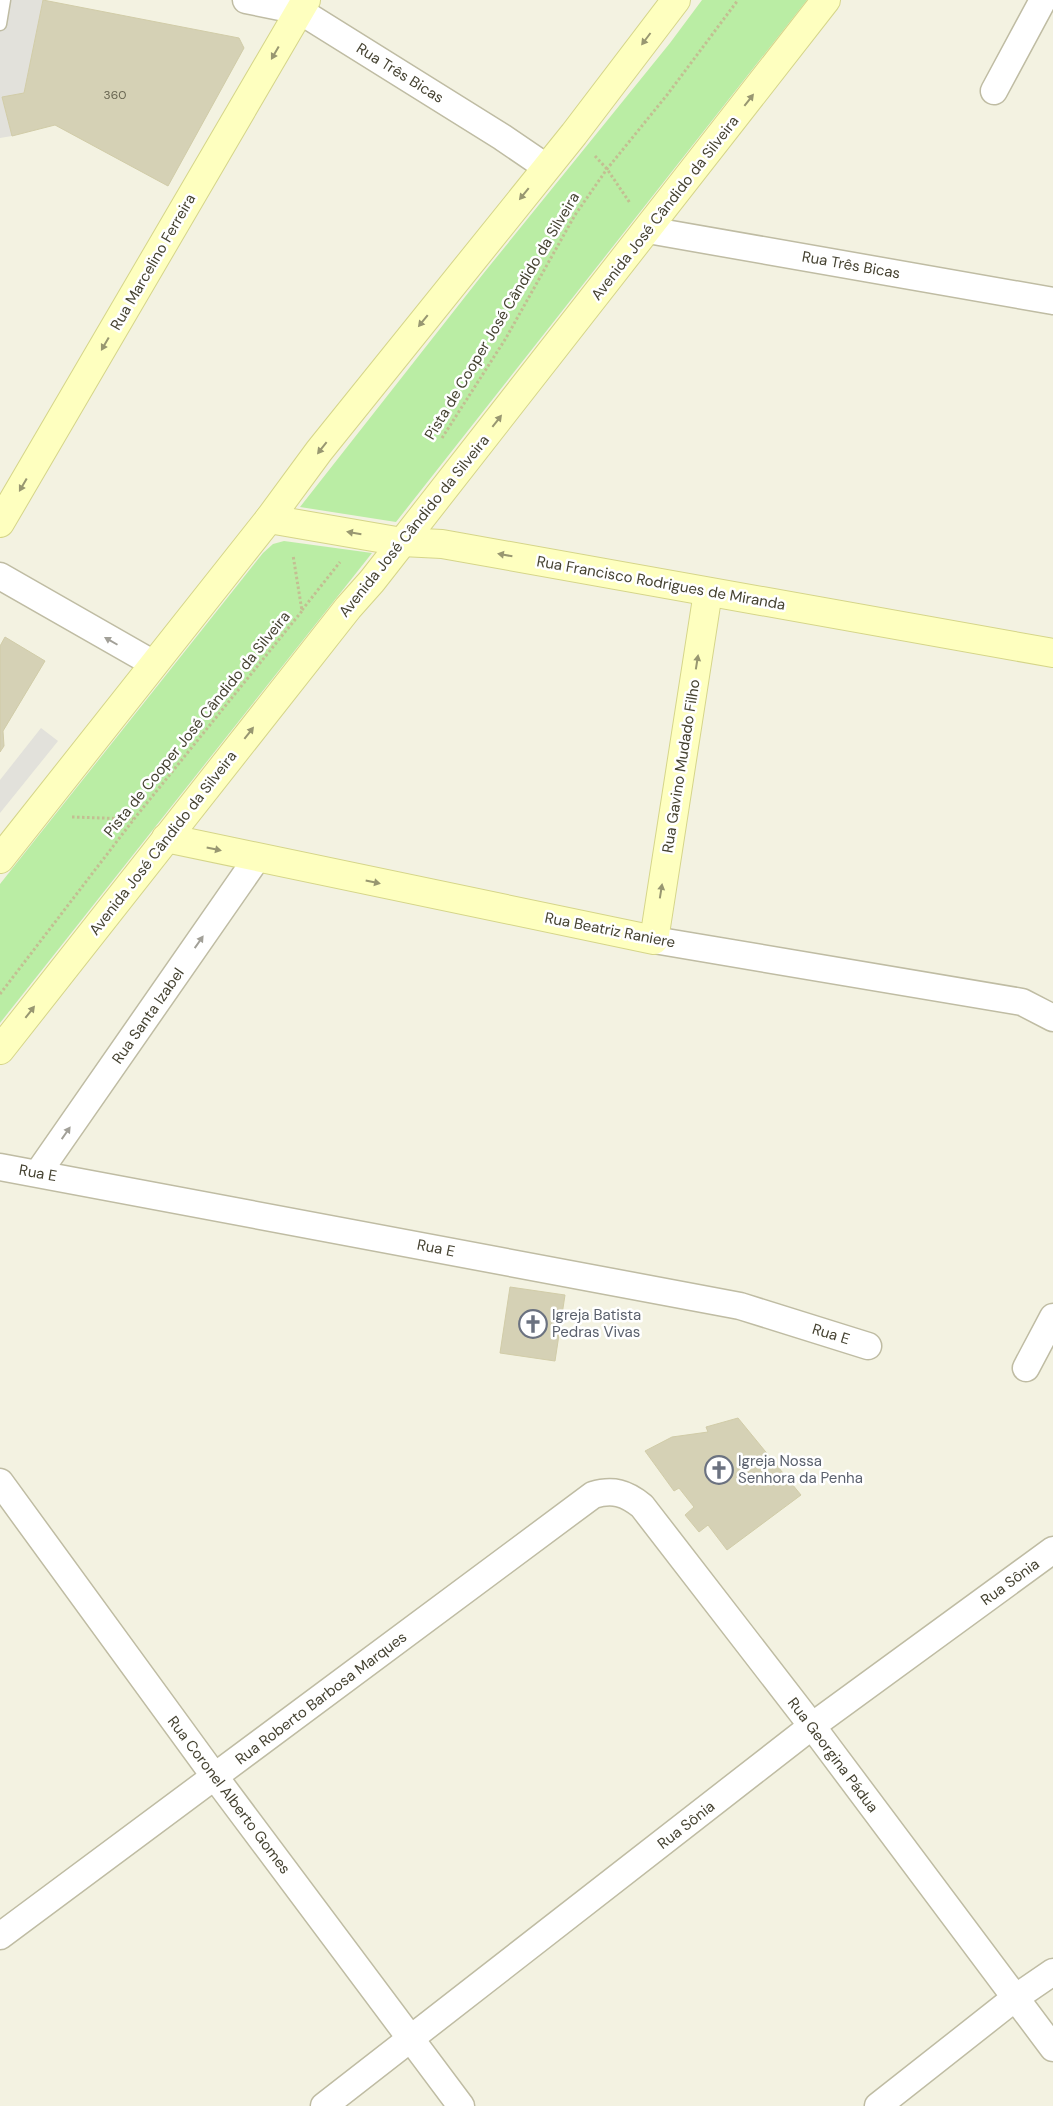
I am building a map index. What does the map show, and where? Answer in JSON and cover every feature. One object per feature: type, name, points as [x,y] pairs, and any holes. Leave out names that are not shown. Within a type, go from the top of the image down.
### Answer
[{"type":"main road","points":[[0,858],[269,519],[319,451],[574,134],[676,0]]},
{"type":"main road","name":"Avenida José Cândido da Silveira","points":[[0,1050],[648,230],[826,0]]},
{"type":"main road","name":"Rua Marcelino Ferreira","points":[[0,524],[302,6]]},
{"type":"main road","name":"Rua Francisco Rodrigues de Miranda","points":[[269,519],[402,542],[442,544],[1053,653]]},
{"type":"main road","name":"Rua Gavino Mudado Filho","points":[[654,940],[708,592]]},
{"type":"main road","name":"Rua Beatriz Raniere","points":[[166,838],[654,940]]},
{"type":"street","name":"Rua Três Bicas","points":[[246,0],[302,6],[546,167]]},
{"type":"street","points":[[994,91],[1043,0]]},
{"type":"street","name":"Rua Três Bicas","points":[[648,230],[1053,301]]},
{"type":"street","points":[[0,576],[154,664]]},
{"type":"street","name":"Rua Santa Izabel","points":[[38,1173],[257,858]]},
{"type":"street","name":"Rua Beatriz Raniere","points":[[654,940],[1022,1002],[1053,1018]]},
{"type":"street","name":"Rua E","points":[[0,1167],[740,1306],[868,1346]]},
{"type":"street","points":[[1026,1368],[1053,1317]]},
{"type":"street","name":"Rua Georgina Pádua","points":[[593,1495],[605,1491],[618,1492],[630,1496],[642,1506],[812,1726],[1053,2048]]},
{"type":"street","name":"Rua Roberto Barbosa Marques","points":[[0,1936],[593,1495]]},
{"type":"street","name":"Rua Coronel Alberto Gomes","points":[[4,1496],[462,2106]]},
{"type":"street","name":"Rua Sônia","points":[[324,2106],[812,1726],[1053,1550]]},
{"type":"street","points":[[878,2106],[1015,1998],[1053,1972]]},
{"type":"lane","points":[[0,24],[4,0]]},
{"type":"path","name":"Pista de Cooper José Cândido da Silveira","points":[[440,442],[506,338],[575,215],[607,168],[667,94],[738,0]]},
{"type":"path","points":[[574,134],[607,168],[648,230]]},
{"type":"path","name":"Pista de Cooper José Cândido da Silveira","points":[[0,994],[134,819],[302,611],[293,555],[295,543],[305,525]]},
{"type":"path","points":[[302,611],[342,560]]},
{"type":"path","points":[[33,816],[134,819]]},
{"type":"green space","points":[[702,0],[807,0],[396,522],[300,507],[483,274],[670,43]]},
{"type":"green space","points":[[284,541],[372,553],[0,1023],[0,884],[263,553],[273,544]]},
{"type":"shaded area","points":[[0,0],[43,0],[24,93],[2,98],[12,136],[0,138]]},
{"type":"shaded area","points":[[41,728],[58,741],[0,813],[0,780]]},
{"type":"building","points":[[43,0],[239,38],[244,48],[168,186],[55,125],[12,136],[2,97],[24,93]]},
{"type":"building","points":[[5,637],[45,661],[3,731],[4,746],[0,752],[0,646]]},
{"type":"building","name":"Igreja Batista Pedras Vivas","points":[[510,1287],[565,1295],[555,1361],[500,1353]]},
{"type":"building","name":"Igreja Nossa Senhora da Penha","points":[[738,1418],[801,1495],[727,1550],[708,1525],[699,1532],[685,1515],[694,1507],[679,1488],[674,1491],[645,1451],[672,1437],[708,1432],[706,1427]]},
{"type":"place","name":"Igreja Batista Pedras Vivas","points":[[533,1324]]},
{"type":"place","name":"Igreja Nossa Senhora da Penha","points":[[719,1470]]}]
